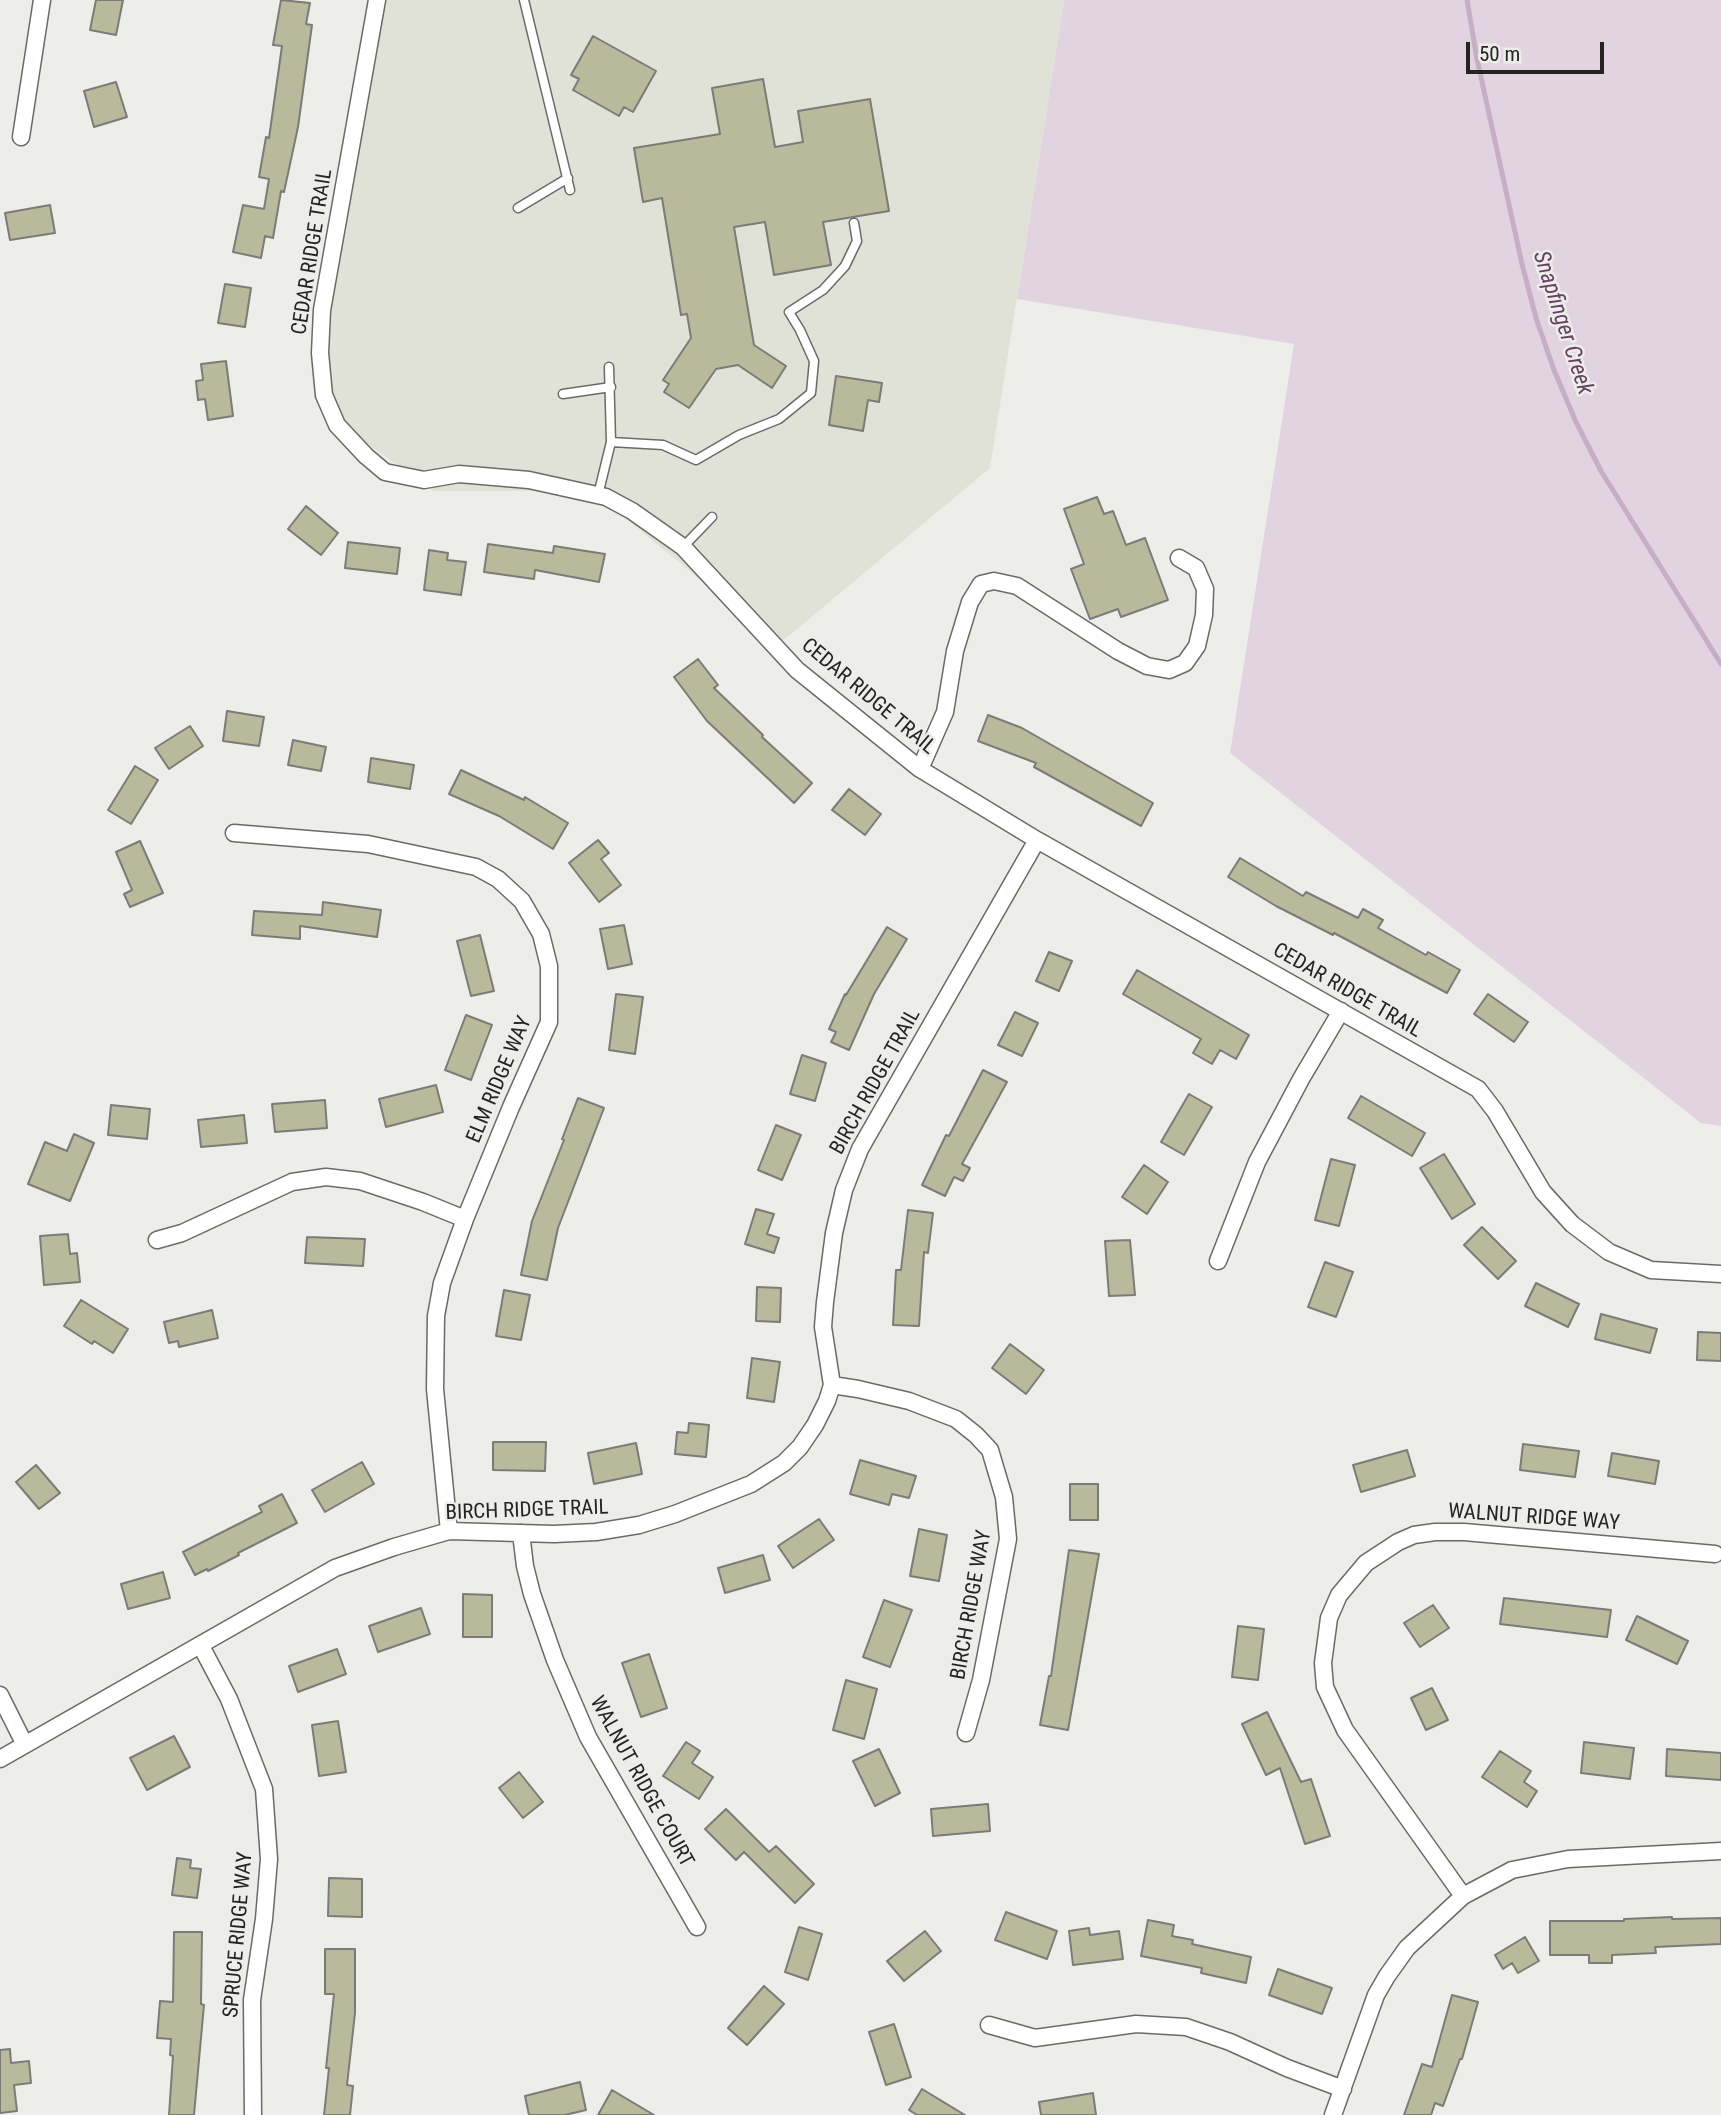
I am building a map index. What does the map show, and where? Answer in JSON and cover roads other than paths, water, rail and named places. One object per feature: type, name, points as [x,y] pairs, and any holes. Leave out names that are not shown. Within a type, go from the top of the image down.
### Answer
[{"type":"street","points":[[20,137],[42,0]]},
{"type":"street","name":"CEDAR RIDGE TRAIL","points":[[377,0],[322,310],[320,353],[324,395],[337,425],[385,472],[424,480],[459,474],[529,480],[598,495],[632,511],[683,547],[797,670],[920,769],[1037,839],[1478,1089],[1495,1111],[1543,1192],[1572,1224],[1609,1252],[1651,1270],[1721,1274]]},
{"type":"street","points":[[920,769],[945,712],[955,651],[970,602],[981,584],[994,582],[1017,586],[1118,651],[1147,666],[1169,670],[1185,663],[1196,646],[1204,615],[1205,589],[1196,568],[1179,558]]},
{"type":"street","name":"ELM RIDGE WAY","points":[[234,833],[368,844],[476,867],[498,879],[522,901],[541,934],[549,967],[549,1022],[465,1219],[442,1283],[436,1316],[435,1389],[449,1531]]},
{"type":"street","name":"BIRCH RIDGE TRAIL","points":[[0,1759],[334,1568],[449,1531],[554,1534],[596,1532],[639,1525],[751,1484],[784,1463],[800,1447],[815,1425],[832,1385],[823,1327],[834,1233],[844,1190],[860,1149],[1037,839]]},
{"type":"street","points":[[1218,1261],[1257,1162],[1341,1011]]},
{"type":"street","points":[[157,1240],[182,1233],[292,1182],[326,1177],[360,1181],[465,1219]]},
{"type":"street","name":"BIRCH RIDGE WAY","points":[[832,1385],[909,1401],[956,1419],[989,1450],[1004,1497],[1008,1539],[981,1680],[966,1733]]},
{"type":"street","name":"WALNUT RIDGE WAY","points":[[1463,1896],[1345,1730],[1325,1687],[1323,1663],[1329,1618],[1339,1595],[1366,1563],[1398,1542],[1414,1535],[1436,1532],[1464,1532],[1715,1554]]},
{"type":"street","name":"WALNUT RIDGE COURT","points":[[521,1533],[532,1594],[555,1660],[588,1737],[697,1927]]},
{"type":"street","name":"SPRUCE RIDGE WAY","points":[[201,1646],[229,1699],[264,1789],[269,1859],[251,2030],[253,2115]]},
{"type":"street","points":[[0,1695],[24,1743]]},
{"type":"street","points":[[1333,2115],[1376,1995],[1387,1976],[1407,1948],[1463,1896],[1512,1870],[1568,1859],[1721,1851]]},
{"type":"street","points":[[989,2025],[1035,2038],[1136,2024],[1186,2027],[1230,2042],[1287,2068],[1343,2089]]},
{"type":"lane","points":[[524,0],[570,190]]},
{"type":"lane","points":[[518,208],[568,178]]},
{"type":"lane","points":[[611,442],[663,445],[696,460],[739,435],[779,419],[811,393],[814,361],[789,312],[823,290],[845,266],[857,241],[854,223]]},
{"type":"lane","points":[[598,495],[611,442],[609,367]]},
{"type":"lane","points":[[563,394],[611,387]]},
{"type":"lane","points":[[683,547],[712,517]]},
{"type":"waterway","name":"Snapfinger Creek","points":[[1467,0],[1477,59],[1522,264],[1536,318],[1554,370],[1601,471],[1721,664]]}]
